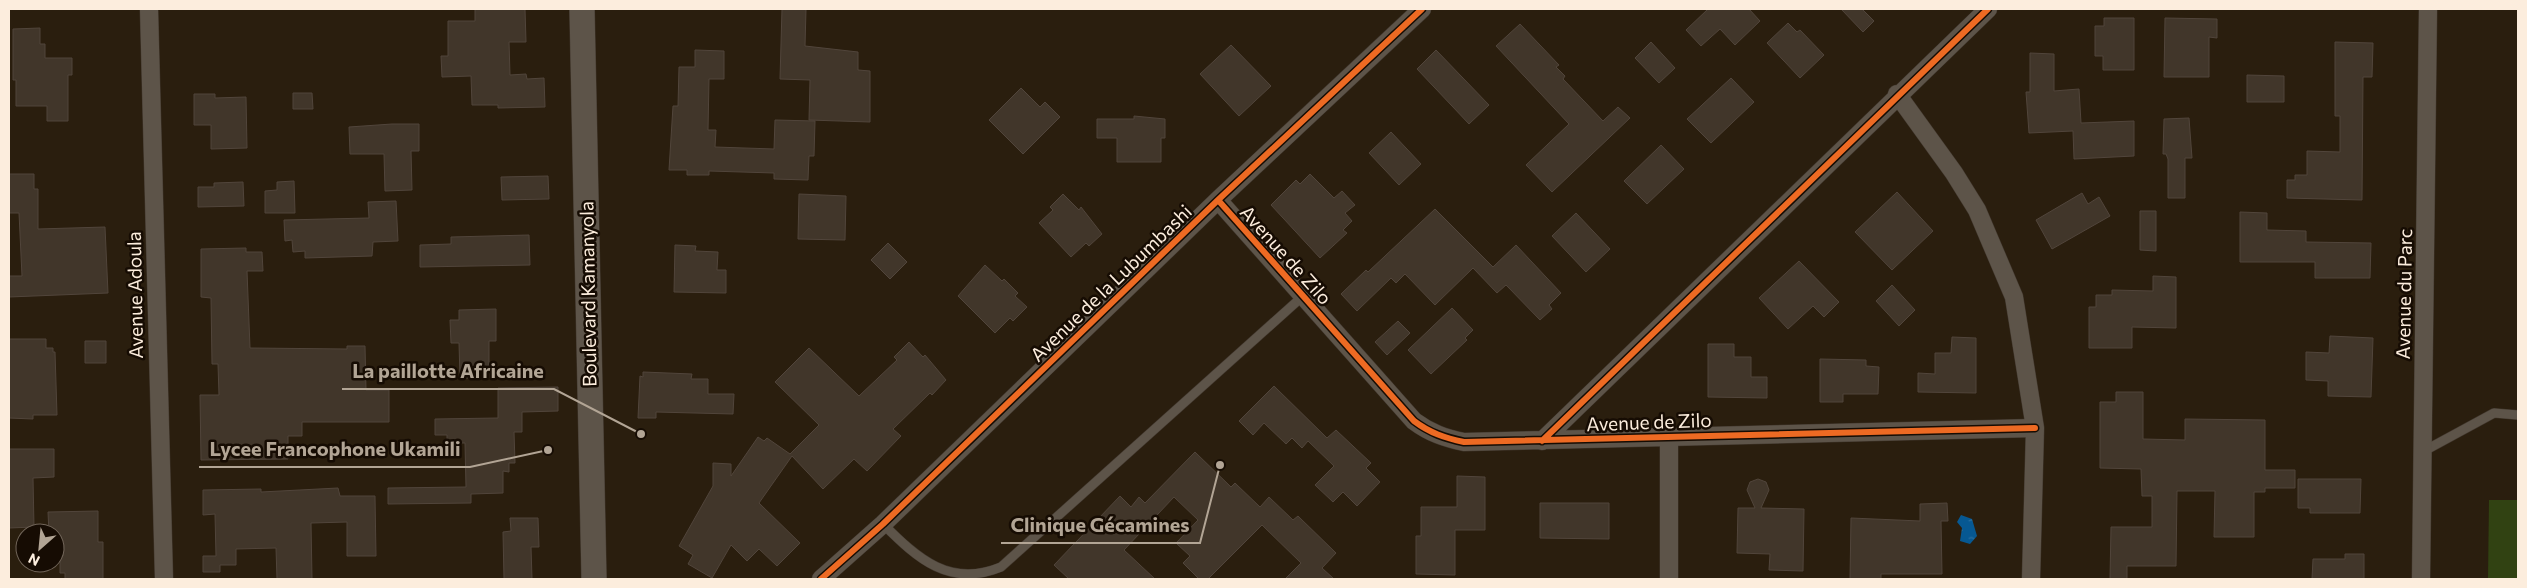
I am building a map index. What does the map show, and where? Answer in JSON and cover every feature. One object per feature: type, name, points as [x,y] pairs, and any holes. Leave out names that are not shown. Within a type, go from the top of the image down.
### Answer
[{"type":"main road","name":"Boulevard Kamanyola","points":[[582,9],[594,579]]},
{"type":"street","name":"Avenue Adoula","points":[[149,9],[164,579]]},
{"type":"street","name":"Avenue de la Lubumbashi","points":[[821,579],[883,524],[1218,200],[1422,9]]},
{"type":"street","points":[[1542,441],[1897,94],[1988,9]]},
{"type":"street","name":"Avenue du Parc","points":[[2422,579],[2428,9]]},
{"type":"street","points":[[1897,94],[1954,173],[1977,210],[2014,297],[2035,428],[2031,579]]},
{"type":"street","name":"Avenue de Zilo","points":[[1218,200],[1414,421],[1429,432],[1464,442],[2035,428]]},
{"type":"street","points":[[1669,436],[1669,579]]},
{"type":"lane","points":[[883,524],[919,560],[947,576],[961,579],[990,573],[1001,567],[1302,296]]},
{"type":"lane","points":[[2424,451],[2494,414],[2518,415]]},
{"type":"green space","points":[[2489,500],[2518,500],[2518,579],[2488,579]]},
{"type":"water","points":[[1961,515],[1972,519],[1977,536],[1970,544],[1960,541],[1962,528],[1957,522]]},
{"type":"building","points":[[475,9],[525,9],[526,42],[509,42],[510,75],[526,74],[527,79],[544,78],[545,107],[498,108],[498,105],[472,105],[471,76],[442,77],[441,56],[448,56],[448,21],[475,21]]},
{"type":"building","points":[[782,9],[806,9],[805,46],[858,52],[858,70],[870,71],[870,122],[809,120],[810,80],[780,79]]},
{"type":"building","points":[[1708,9],[1749,9],[1760,21],[1735,45],[1720,29],[1701,46],[1686,30]]},
{"type":"building","points":[[1841,9],[1862,9],[1874,21],[1863,32]]},
{"type":"building","points":[[2104,18],[2134,18],[2134,70],[2103,70],[2103,56],[2095,56],[2095,26],[2104,26]]},
{"type":"building","points":[[2165,18],[2217,19],[2217,38],[2209,37],[2209,77],[2164,77]]},
{"type":"building","points":[[1788,23],[1797,32],[1800,30],[1824,55],[1800,78],[1767,43]]},
{"type":"building","points":[[1520,24],[1559,65],[1556,67],[1565,76],[1563,79],[1603,121],[1618,107],[1630,118],[1552,192],[1526,165],[1569,124],[1496,46]]},
{"type":"building","points":[[40,28],[40,44],[45,44],[45,58],[72,58],[72,75],[68,75],[68,121],[47,121],[47,106],[16,106],[16,80],[13,80],[13,29]]},
{"type":"building","points":[[1651,42],[1675,68],[1659,83],[1635,58]]},
{"type":"building","points":[[2335,42],[2373,43],[2372,77],[2363,77],[2362,200],[2287,198],[2287,180],[2295,180],[2295,175],[2307,175],[2307,151],[2340,152],[2340,116],[2335,116]]},
{"type":"building","points":[[1231,45],[1271,86],[1239,116],[1200,74]]},
{"type":"building","points":[[695,50],[724,51],[724,79],[709,79],[708,130],[716,130],[715,147],[774,149],[775,120],[815,121],[814,156],[809,156],[808,180],[774,179],[774,173],[709,171],[709,175],[687,175],[687,170],[669,170],[673,106],[678,106],[679,67],[695,67]]},
{"type":"building","points":[[1436,50],[1489,105],[1469,124],[1417,69]]},
{"type":"building","points":[[2030,53],[2054,54],[2054,91],[2079,89],[2081,123],[2134,121],[2134,156],[2074,159],[2073,131],[2029,133],[2026,92],[2030,92]]},
{"type":"building","points":[[2247,75],[2284,76],[2284,102],[2247,102]]},
{"type":"building","points":[[1731,78],[1754,102],[1711,143],[1687,119]]},
{"type":"building","points":[[1021,88],[1040,107],[1045,102],[1060,117],[1023,154],[989,120]]},
{"type":"building","points":[[293,93],[312,93],[313,109],[293,109]]},
{"type":"building","points":[[194,94],[215,94],[215,98],[246,97],[247,148],[211,149],[211,125],[194,125]]},
{"type":"building","points":[[1134,116],[1165,119],[1165,138],[1161,138],[1161,162],[1117,162],[1117,138],[1097,138],[1097,119],[1134,119]]},
{"type":"building","points":[[2189,118],[2192,158],[2185,158],[2185,198],[2168,198],[2168,159],[2166,154],[2163,154],[2164,119]]},
{"type":"building","points":[[419,124],[419,151],[411,151],[412,190],[385,191],[384,154],[350,154],[349,127]]},
{"type":"building","points":[[1391,132],[1421,164],[1399,185],[1369,153]]},
{"type":"building","points":[[1661,145],[1684,169],[1647,204],[1624,181]]},
{"type":"building","points":[[9,174],[34,174],[34,189],[38,189],[38,229],[105,227],[108,293],[9,297],[9,276],[22,276],[19,213],[9,213]]},
{"type":"building","points":[[1310,174],[1334,198],[1342,191],[1355,205],[1345,213],[1352,221],[1343,230],[1347,233],[1320,258],[1271,205],[1296,180],[1300,184]]},
{"type":"building","points":[[548,176],[549,199],[502,200],[501,177]]},
{"type":"building","points":[[294,181],[295,213],[265,213],[265,191],[277,190],[277,182]]},
{"type":"building","points":[[243,182],[244,206],[198,207],[198,187],[214,187],[214,183]]},
{"type":"building","points":[[1897,192],[1933,231],[1892,270],[1855,232]]},
{"type":"building","points":[[2082,193],[2088,204],[2099,197],[2110,216],[2052,249],[2036,220]]},
{"type":"building","points":[[799,194],[846,196],[845,240],[798,239]]},
{"type":"building","points":[[1063,194],[1079,210],[1081,207],[1102,234],[1089,246],[1086,243],[1071,257],[1039,223],[1053,210],[1050,207]]},
{"type":"building","points":[[396,201],[398,241],[373,242],[372,256],[305,258],[305,251],[293,252],[292,240],[285,241],[284,220],[369,218],[368,202]]},
{"type":"building","points":[[1435,209],[1493,267],[1516,245],[1561,293],[1549,305],[1552,309],[1540,320],[1506,285],[1497,293],[1473,268],[1435,305],[1405,274],[1396,283],[1391,278],[1357,311],[1341,294],[1366,270],[1368,272]]},
{"type":"building","points":[[2140,211],[2156,211],[2156,251],[2140,250]]},
{"type":"building","points":[[2240,212],[2267,213],[2267,230],[2306,231],[2306,242],[2371,243],[2370,278],[2315,278],[2315,262],[2240,262]]},
{"type":"building","points":[[1576,213],[1610,249],[1586,272],[1552,236]]},
{"type":"building","points":[[529,235],[530,265],[420,267],[420,245],[451,244],[451,237]]},
{"type":"building","points":[[888,243],[907,262],[890,279],[871,260]]},
{"type":"building","points":[[675,245],[696,246],[695,251],[718,252],[717,270],[726,270],[726,293],[674,292]]},
{"type":"building","points":[[246,248],[246,252],[262,252],[263,271],[247,271],[250,348],[347,349],[347,346],[365,346],[366,390],[389,390],[389,422],[302,422],[302,436],[288,436],[288,459],[201,460],[200,395],[219,395],[218,364],[212,364],[211,298],[201,297],[201,249]]},
{"type":"building","points":[[1799,261],[1839,302],[1824,317],[1813,306],[1788,329],[1759,298]]},
{"type":"building","points":[[985,265],[1002,281],[1004,279],[1018,293],[1015,296],[1027,307],[1013,321],[1010,318],[995,333],[958,296]]},
{"type":"building","points":[[2153,276],[2176,277],[2176,328],[2132,327],[2132,348],[2089,348],[2089,307],[2096,307],[2096,295],[2112,295],[2112,290],[2153,291]]},
{"type":"building","points":[[1892,285],[1915,310],[1899,326],[1876,301]]},
{"type":"building","points":[[1452,308],[1473,330],[1465,338],[1467,340],[1431,374],[1408,350]]},
{"type":"building","points":[[496,309],[496,341],[489,341],[489,378],[460,378],[459,343],[451,343],[450,320],[459,320],[459,310]]},
{"type":"building","points":[[1398,321],[1410,333],[1387,355],[1375,342]]},
{"type":"building","points":[[2330,336],[2373,338],[2371,397],[2328,396],[2328,381],[2306,380],[2306,352],[2329,353]]},
{"type":"building","points":[[1952,337],[1976,338],[1976,393],[1918,392],[1918,373],[1935,374],[1935,353],[1951,353]]},
{"type":"building","points":[[9,339],[46,339],[46,348],[53,348],[53,352],[55,352],[57,415],[33,415],[33,419],[9,418]]},
{"type":"building","points":[[85,341],[106,341],[106,363],[85,363]]},
{"type":"building","points":[[909,342],[923,357],[925,355],[946,380],[932,395],[930,393],[893,429],[901,436],[867,471],[854,459],[823,489],[792,456],[759,503],[800,543],[777,566],[759,549],[747,561],[731,545],[712,578],[688,564],[693,555],[679,546],[713,486],[713,463],[731,464],[731,476],[758,437],[764,441],[767,438],[790,454],[819,425],[775,382],[809,348],[859,396],[897,360],[894,357]]},
{"type":"building","points":[[1708,344],[1734,344],[1734,357],[1751,357],[1751,377],[1767,377],[1767,398],[1708,397]]},
{"type":"building","points":[[1820,359],[1866,360],[1866,366],[1879,367],[1878,394],[1843,394],[1843,402],[1820,402]]},
{"type":"building","points":[[643,372],[692,374],[691,379],[708,379],[708,394],[734,394],[733,414],[656,412],[656,418],[638,418],[640,376],[643,377]]},
{"type":"building","points":[[1274,386],[1327,438],[1336,430],[1371,463],[1366,468],[1380,482],[1357,506],[1343,492],[1333,502],[1315,485],[1334,466],[1308,441],[1302,448],[1292,438],[1286,444],[1264,423],[1253,435],[1239,421]]},
{"type":"building","points":[[558,387],[558,411],[522,412],[522,432],[514,432],[515,463],[509,463],[509,472],[503,471],[503,493],[471,494],[471,503],[388,504],[388,488],[466,487],[465,443],[447,443],[447,435],[435,435],[435,419],[498,418],[498,388]]},
{"type":"building","points":[[2116,392],[2143,392],[2143,439],[2185,440],[2185,419],[2265,420],[2265,470],[2295,470],[2295,488],[2265,488],[2265,492],[2254,492],[2254,537],[2214,537],[2215,491],[2177,491],[2176,566],[2127,566],[2127,579],[2110,579],[2111,527],[2152,527],[2152,496],[2142,496],[2141,469],[2100,468],[2100,402],[2116,402]]},
{"type":"building","points":[[9,449],[54,449],[54,477],[33,478],[34,523],[15,523],[15,528],[9,528]]},
{"type":"building","points":[[1195,452],[1231,487],[1235,483],[1260,507],[1269,497],[1293,520],[1298,516],[1336,553],[1322,568],[1334,579],[1285,579],[1301,563],[1262,525],[1208,579],[1199,579],[1183,563],[1190,556],[1176,543],[1198,520],[1174,497],[1124,550],[1155,579],[1069,579],[1054,565],[1120,496],[1131,507],[1139,497],[1145,503]]},
{"type":"building","points":[[1457,476],[1485,477],[1485,530],[1455,530],[1455,575],[1416,574],[1416,536],[1421,536],[1421,507],[1457,507]]},
{"type":"building","points":[[1758,479],[1766,482],[1769,490],[1761,508],[1804,509],[1803,571],[1769,570],[1770,554],[1737,553],[1738,508],[1755,508],[1747,490],[1750,482]]},
{"type":"building","points":[[2298,479],[2361,479],[2360,513],[2310,513],[2310,508],[2298,508]]},
{"type":"building","points":[[338,488],[340,496],[375,496],[376,556],[347,556],[347,522],[311,523],[312,579],[277,579],[276,548],[236,549],[236,565],[220,565],[220,572],[203,572],[203,556],[216,556],[215,514],[203,515],[203,490],[261,489],[261,492]]},
{"type":"building","points":[[1540,503],[1609,503],[1609,539],[1540,538]]},
{"type":"building","points":[[1947,503],[1948,521],[1941,521],[1942,574],[1881,574],[1881,579],[1850,579],[1851,518],[1920,521],[1920,504]]},
{"type":"building","points":[[98,511],[98,542],[103,542],[103,579],[65,579],[65,523],[49,523],[48,512]]},
{"type":"building","points":[[510,518],[538,518],[539,547],[531,547],[532,579],[504,579],[503,532],[511,531]]},
{"type":"building","points":[[2345,554],[2364,554],[2364,579],[2312,579],[2313,559],[2345,559]]},
{"type":"cycle path","points":[[821,579],[883,524],[1218,200],[1422,9]]},
{"type":"cycle path","points":[[1542,441],[1988,9]]},
{"type":"cycle path","points":[[1218,200],[1414,421],[1432,432],[1450,439],[1464,442],[2035,428]]},
{"type":"place","name":"La paillotte Africaine","points":[[641,434]]},
{"type":"place","name":"Lycee Francophone Ukamili","points":[[548,450]]},
{"type":"place","name":"Clinique Gécamines","points":[[1220,465]]}]
